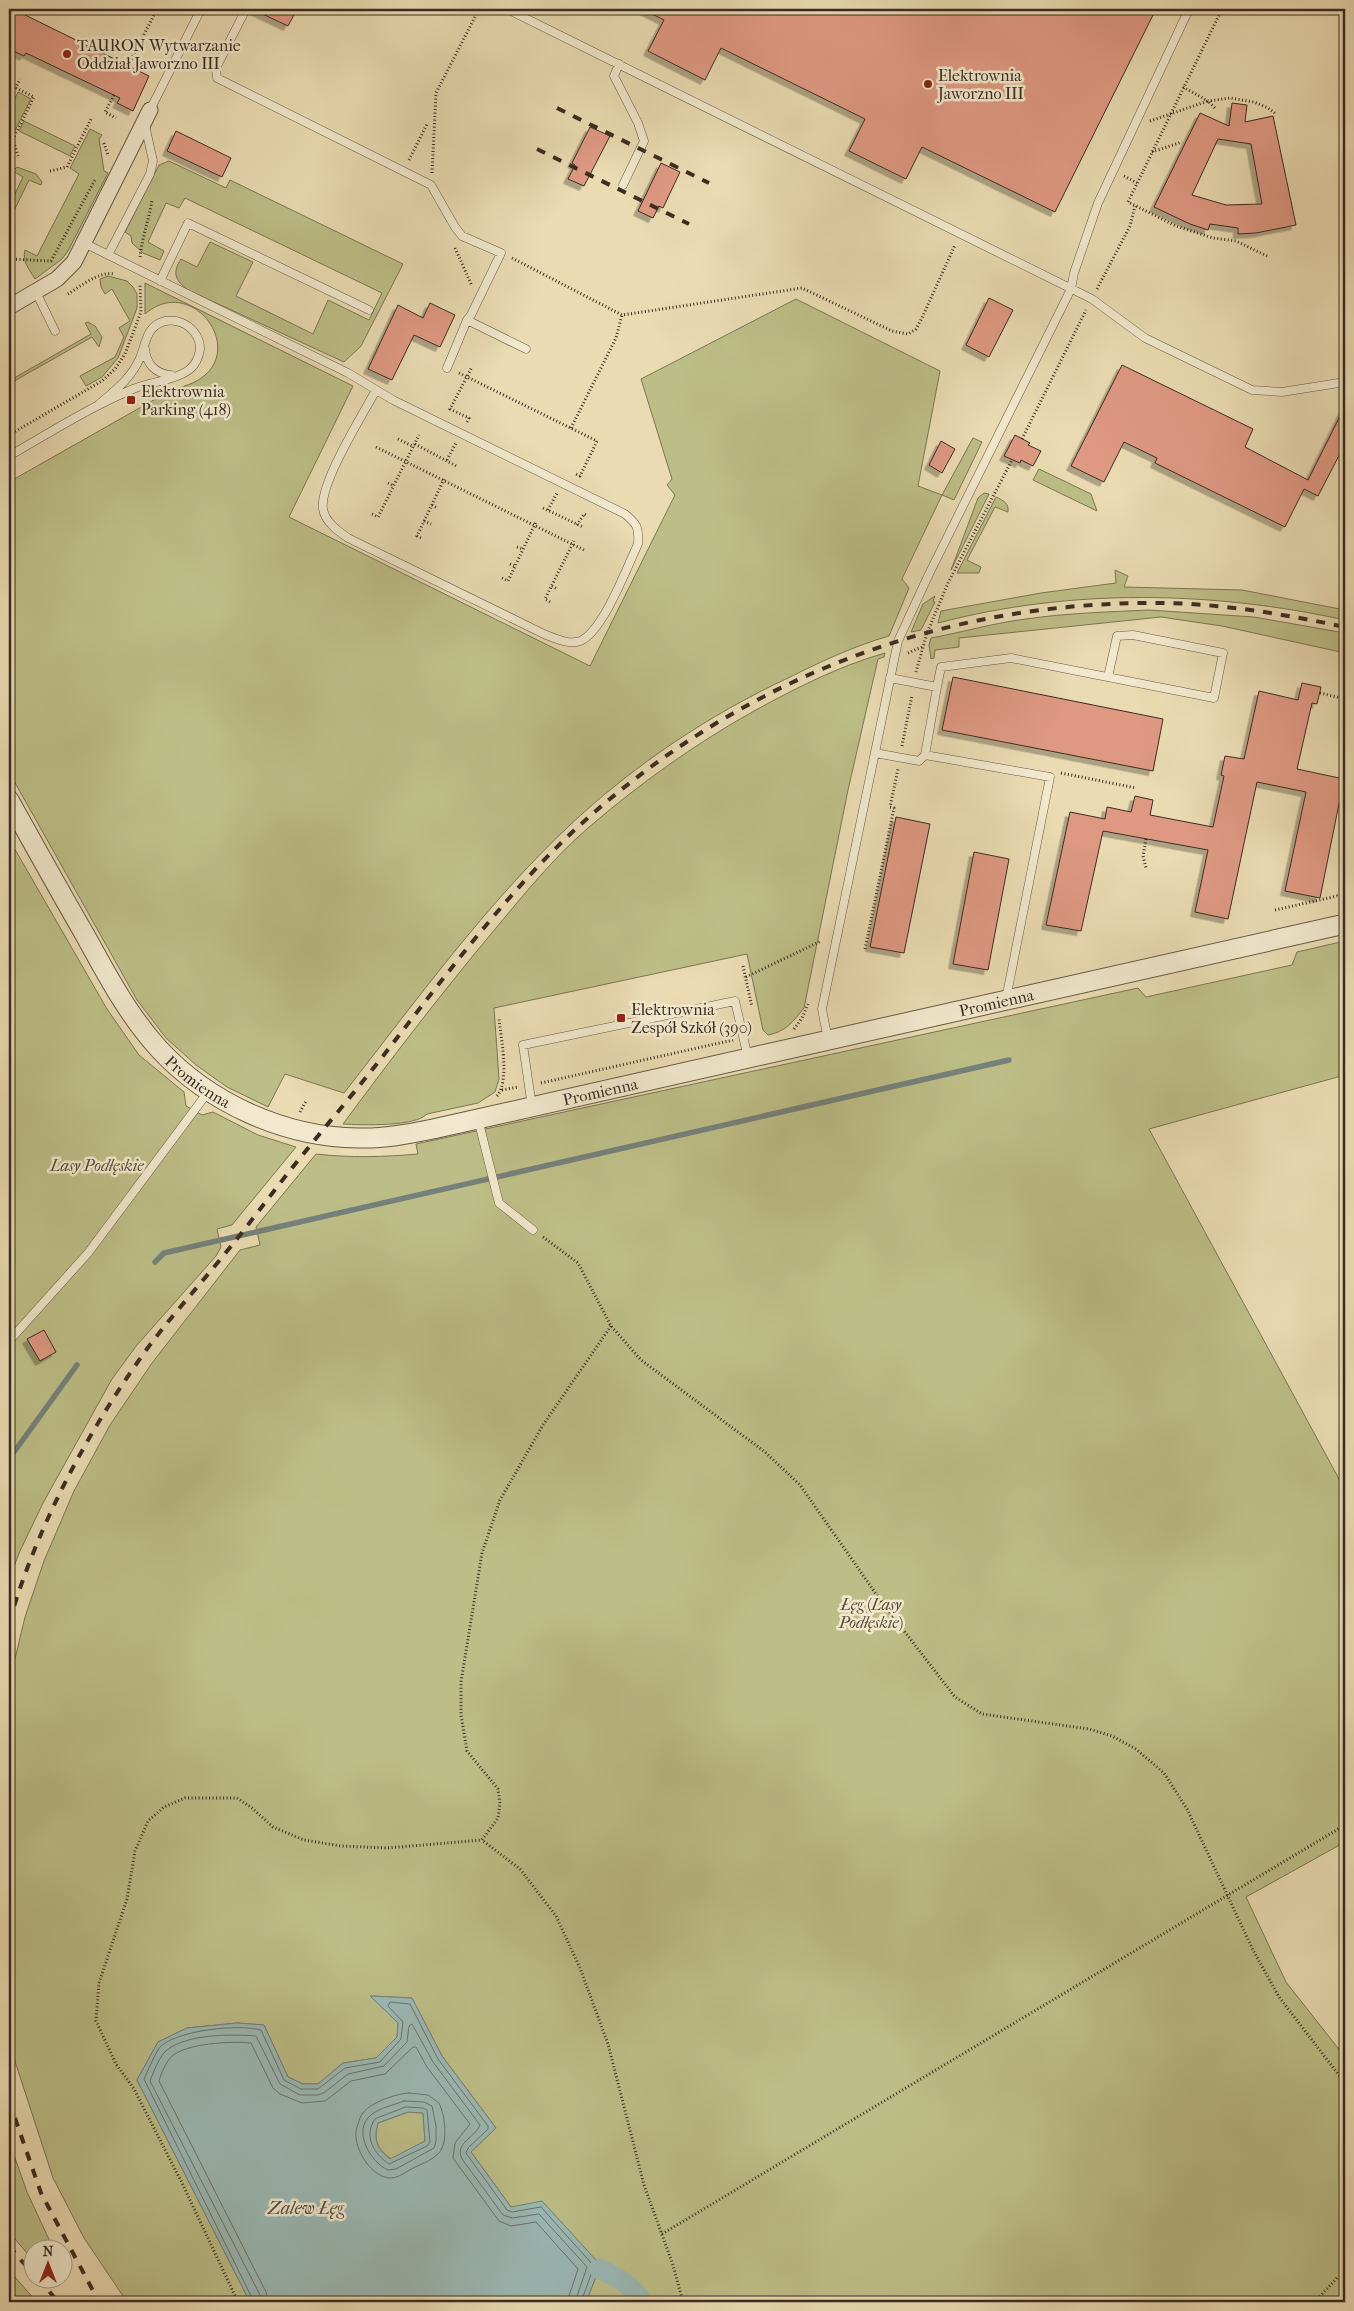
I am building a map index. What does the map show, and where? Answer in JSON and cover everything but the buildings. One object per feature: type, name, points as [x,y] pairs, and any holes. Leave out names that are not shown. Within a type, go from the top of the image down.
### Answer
[{"type":"street","points":[[9,307],[64,273],[74,262],[147,117]]},
{"type":"street","name":"Promienna","points":[[9,800],[122,1002],[159,1049],[194,1080],[234,1106],[264,1120],[295,1130],[339,1137],[360,1138],[407,1134],[478,1119],[1345,924]]},
{"type":"lane","points":[[108,255],[150,174],[153,161],[147,117],[200,9]]},
{"type":"lane","points":[[246,9],[216,68],[217,78],[431,185],[462,236],[501,253],[471,315],[466,320],[447,368]]},
{"type":"lane","points":[[507,9],[1092,299],[1146,338],[1252,390],[1282,392],[1345,382]]},
{"type":"lane","points":[[828,1040],[822,1009],[898,641],[928,574],[1071,289],[1074,274],[1098,203],[1189,9]]},
{"type":"lane","points":[[619,64],[614,76],[638,123],[644,141],[623,185]]},
{"type":"lane","points":[[160,281],[188,223],[369,310]]},
{"type":"lane","points":[[84,243],[348,373],[376,390],[625,514],[634,521],[639,530],[638,544],[600,624],[589,636],[578,642],[565,642],[546,635],[348,538],[333,527],[323,511],[323,495],[376,390]]},
{"type":"lane","points":[[36,292],[42,308],[55,330]]},
{"type":"lane","points":[[9,456],[97,406],[134,388],[191,369],[196,362],[200,344],[192,328],[175,320],[158,324],[151,330],[128,378],[97,406]]},
{"type":"lane","points":[[466,320],[526,349]]},
{"type":"lane","points":[[144,347],[150,364],[165,375],[174,376]]},
{"type":"lane","points":[[875,753],[919,761],[925,755],[942,667],[1011,658],[1214,698],[1223,653],[1133,635],[1118,636],[1108,677]]},
{"type":"lane","points":[[890,678],[937,687]]},
{"type":"lane","points":[[925,755],[1050,777],[1006,1000]]},
{"type":"lane","points":[[532,1107],[523,1045],[735,1001],[748,1058]]},
{"type":"lane","points":[[9,1341],[88,1252],[210,1090]]},
{"type":"lane","points":[[478,1119],[499,1203],[533,1230]]},
{"type":"path","points":[[128,66],[157,9]]},
{"type":"path","points":[[431,185],[436,93],[479,9]]},
{"type":"path","points":[[1222,9],[1128,202],[1195,234],[1236,241],[1267,256]]},
{"type":"path","points":[[9,102],[20,79]]},
{"type":"path","points":[[1183,87],[1208,101],[1216,109]]},
{"type":"path","points":[[16,88],[34,97],[12,139],[18,156]]},
{"type":"path","points":[[114,95],[105,112],[116,118]]},
{"type":"path","points":[[1145,123],[1208,101],[1230,98],[1242,99],[1268,108],[1276,114]]},
{"type":"path","points":[[50,171],[67,167],[91,119]]},
{"type":"path","points":[[1151,153],[1182,142]]},
{"type":"path","points":[[104,143],[109,154],[106,159]]},
{"type":"path","points":[[9,259],[51,261],[99,172]]},
{"type":"path","points":[[140,261],[141,239],[150,214],[152,197]]},
{"type":"path","points":[[1022,438],[1130,226],[1135,206]]},
{"type":"path","points":[[501,253],[622,316],[802,288],[892,330],[908,334],[916,329],[921,320],[955,245]]},
{"type":"path","points":[[455,246],[473,289]]},
{"type":"path","points":[[42,308],[98,277],[109,273],[121,275]]},
{"type":"path","points":[[9,435],[102,381],[115,370],[125,354],[141,312],[140,279]]},
{"type":"path","points":[[133,281],[140,286]]},
{"type":"path","points":[[571,428],[616,338],[622,316]]},
{"type":"path","points":[[447,460],[469,418],[450,409],[472,367]]},
{"type":"path","points":[[447,368],[597,441],[580,476],[568,470],[548,510]]},
{"type":"path","points":[[372,514],[378,517],[419,435]]},
{"type":"path","points":[[398,439],[447,460],[458,467]]},
{"type":"path","points":[[376,447],[535,524],[584,550]]},
{"type":"path","points":[[421,538],[416,536],[444,479]]},
{"type":"path","points":[[388,483],[394,486]]},
{"type":"path","points":[[432,505],[437,508]]},
{"type":"path","points":[[543,508],[582,527]]},
{"type":"path","points":[[578,525],[584,514],[588,516]]},
{"type":"path","points":[[424,521],[431,524]]},
{"type":"path","points":[[502,578],[508,581],[535,524]]},
{"type":"path","points":[[550,602],[545,600],[573,543]]},
{"type":"path","points":[[518,547],[523,549]]},
{"type":"path","points":[[510,564],[515,566]]},
{"type":"path","points":[[561,568],[565,571]]},
{"type":"path","points":[[552,586],[557,588]]},
{"type":"path","points":[[1320,693],[1345,699]]},
{"type":"path","points":[[1050,777],[1051,771],[1136,788]]},
{"type":"path","points":[[1146,839],[1144,856],[1146,868]]},
{"type":"path","points":[[1275,910],[1337,896],[1345,899]]},
{"type":"path","points":[[819,950],[823,931]]},
{"type":"path","points":[[746,977],[821,941]]},
{"type":"path","points":[[743,966],[752,1010]]},
{"type":"path","points":[[788,1034],[802,1018],[809,998]]},
{"type":"path","points":[[494,1099],[501,1091],[504,1078],[499,1019]]},
{"type":"path","points":[[501,1091],[744,1038]]},
{"type":"path","points":[[533,1230],[578,1263],[611,1326],[640,1360],[765,1452],[800,1485],[881,1602],[954,1697],[982,1714],[1089,1729],[1112,1736],[1136,1749],[1164,1773],[1187,1809],[1253,1950],[1279,1997],[1345,2083]]},
{"type":"path","points":[[482,1840],[498,1818],[500,1804],[498,1789],[467,1750],[461,1715],[461,1682],[482,1553],[500,1500],[544,1425],[611,1326]]},
{"type":"path","points":[[238,2302],[182,2183],[134,2089],[116,2064],[96,2021],[99,1983],[126,1899],[135,1851],[148,1820],[164,1807],[185,1798],[237,1798],[252,1808],[273,1827],[304,1840],[341,1846],[387,1848],[482,1840],[520,1868],[556,1916],[580,1968],[608,2044],[644,2185],[662,2234],[683,2302]]},
{"type":"path","points":[[662,2234],[1345,1825]]},
{"type":"path","points":[[1315,2302],[1337,2278],[1345,2275]]},
{"type":"green space","points":[[18,92],[31,99],[11,138],[9,137],[9,111]]},
{"type":"green space","points":[[24,121],[75,146],[70,156],[19,131]]},
{"type":"green space","points":[[90,129],[102,135],[99,139],[104,171],[108,173],[68,251],[62,259],[35,279],[25,262],[25,250],[37,256],[79,174],[70,168]]},
{"type":"green space","points":[[169,161],[226,188],[230,180],[403,264],[361,346],[344,362],[188,290],[176,276],[176,268],[181,259],[197,267],[210,242],[253,262],[236,296],[313,334],[328,300],[369,320],[382,293],[185,198],[179,208],[166,203],[148,242],[164,251],[160,260],[143,253],[132,243],[131,236],[125,232],[159,165]]},
{"type":"green space","points":[[17,167],[36,174],[42,182],[41,185],[29,180],[9,221],[9,206],[23,177],[13,171]]},
{"type":"green space","points":[[108,276],[127,281],[133,287],[137,294],[137,308],[118,358],[102,377],[86,386],[80,376],[115,357],[124,337],[119,328],[130,321],[112,289],[105,294],[101,287],[100,279]]},
{"type":"green space","points":[[145,283],[353,386],[289,517],[590,666],[675,495],[667,485],[672,479],[641,379],[796,299],[940,371],[918,486],[942,495],[902,579],[909,588],[889,636],[825,660],[759,692],[673,743],[620,782],[570,825],[509,888],[452,954],[344,1093],[285,1074],[268,1107],[227,1087],[196,1065],[166,1038],[137,1000],[9,772],[9,482],[173,389],[200,379],[214,364],[218,346],[213,328],[201,313],[184,304],[165,303],[145,314]]},
{"type":"green space","points":[[88,322],[95,326],[102,337],[99,347],[92,337],[9,384],[9,381],[91,334],[85,323]]},
{"type":"green space","points":[[973,438],[982,442],[954,500],[942,495]]},
{"type":"green space","points":[[1039,469],[1091,494],[1097,511],[1033,480]]},
{"type":"green space","points":[[984,493],[989,494],[951,570],[978,498]]},
{"type":"green space","points":[[996,497],[1008,506],[1008,512],[995,507],[967,560],[981,567],[979,573],[957,573]]},
{"type":"green space","points":[[1115,570],[1128,576],[1124,587],[1242,590],[1345,610],[1345,620],[1295,610],[1244,603],[1142,598],[1090,599],[1039,604],[988,612],[938,623],[941,611],[1041,593],[1116,583]]},
{"type":"green space","points":[[935,596],[933,601],[935,602],[921,630],[911,632],[923,604]]},
{"type":"green space","points":[[1149,610],[1254,617],[1345,633],[1345,653],[1222,626],[1161,617],[959,638],[959,647],[935,650],[934,658],[931,659],[929,645],[931,638],[1041,617]]},
{"type":"green space","points":[[885,653],[884,657],[878,659],[848,790],[804,1008],[788,1026],[774,1034],[768,1035],[763,1030],[747,954],[494,1008],[499,1079],[495,1092],[478,1103],[427,1114],[411,1121],[388,1124],[343,1124],[453,980],[491,934],[550,865],[588,828],[668,765],[732,724],[818,678],[851,664]]},
{"type":"green space","name":"Lasy Podłęskie","points":[[9,839],[107,1009],[139,1055],[184,1092],[186,1106],[202,1115],[213,1112],[258,1135],[296,1147],[232,1225],[217,1229],[221,1247],[216,1256],[137,1345],[112,1379],[43,1503],[9,1579]]},
{"type":"green space","name":"Łęg (Lasy Podłęskie)","points":[[1345,941],[1345,1075],[1149,1129],[1345,1490],[1345,1842],[1246,1897],[1286,1982],[1345,2057],[1345,2302],[586,2302],[599,2269],[597,2261],[588,2252],[511,2207],[471,2152],[496,2128],[442,2056],[412,1998],[371,1996],[398,2023],[397,2037],[376,2058],[343,2063],[318,2084],[303,2084],[288,2077],[264,2025],[237,2023],[187,2028],[158,2042],[137,2080],[250,2302],[127,2302],[84,2238],[53,2178],[12,2052],[9,2035],[9,1684],[25,1617],[44,1561],[74,1491],[110,1425],[152,1363],[240,1250],[260,1245],[256,1227],[316,1154],[367,1157],[418,1154],[416,1144],[1138,988],[1146,997],[1292,965],[1297,952]]},
{"type":"green space","points":[[408,2112],[423,2113],[425,2141],[391,2159],[377,2144],[378,2123]]},
{"type":"green space","points":[[9,2141],[27,2192],[48,2238],[22,2238],[22,2247],[9,2232]]},
{"type":"green space","points":[[9,2271],[22,2285],[22,2288],[25,2288],[37,2302],[9,2302]]},
{"type":"water","name":"Zalew Łęg","points":[[370,1996],[412,1998],[442,2056],[496,2128],[471,2152],[511,2207],[542,2201],[597,2261],[599,2269],[586,2302],[250,2302],[137,2080],[158,2042],[187,2028],[237,2023],[264,2025],[288,2077],[303,2084],[318,2084],[343,2063],[376,2058],[397,2037],[398,2023]],"holes":[[[408,2112],[423,2113],[425,2141],[390,2159],[377,2144],[378,2123]]]},
{"type":"waterway","points":[[155,1262],[164,1253],[1009,1060]]},
{"type":"waterway","points":[[9,1459],[77,1365]]},
{"type":"waterway","points":[[599,2269],[624,2282],[643,2302]]},
{"type":"railway","points":[[557,108],[709,183]]},
{"type":"railway","points":[[537,149],[689,224]]},
{"type":"railway","points":[[9,1623],[33,1554],[62,1488],[79,1455],[147,1349],[232,1245],[462,954],[511,896],[536,868],[590,816],[651,767],[716,724],[783,687],[853,657],[926,633],[1000,616],[1077,606],[1180,603],[1251,610],[1345,627]]},
{"type":"railway","points":[[9,2101],[41,2193],[99,2302]]},
{"type":"railway","points":[[9,2246],[22,2261]]},
{"type":"railway","points":[[46,2288],[58,2302]]},
{"type":"place","name":"TAURON Wytwarzanie Oddział Jaworzno III","points":[[67,54]]},
{"type":"place","name":"Elektrownia Jaworzno III","points":[[928,84]]},
{"type":"place","name":"Elektrownia Parking (418)","points":[[131,400]]},
{"type":"place","name":"Elektrownia Zespół Szkół (390)","points":[[621,1018]]}]
